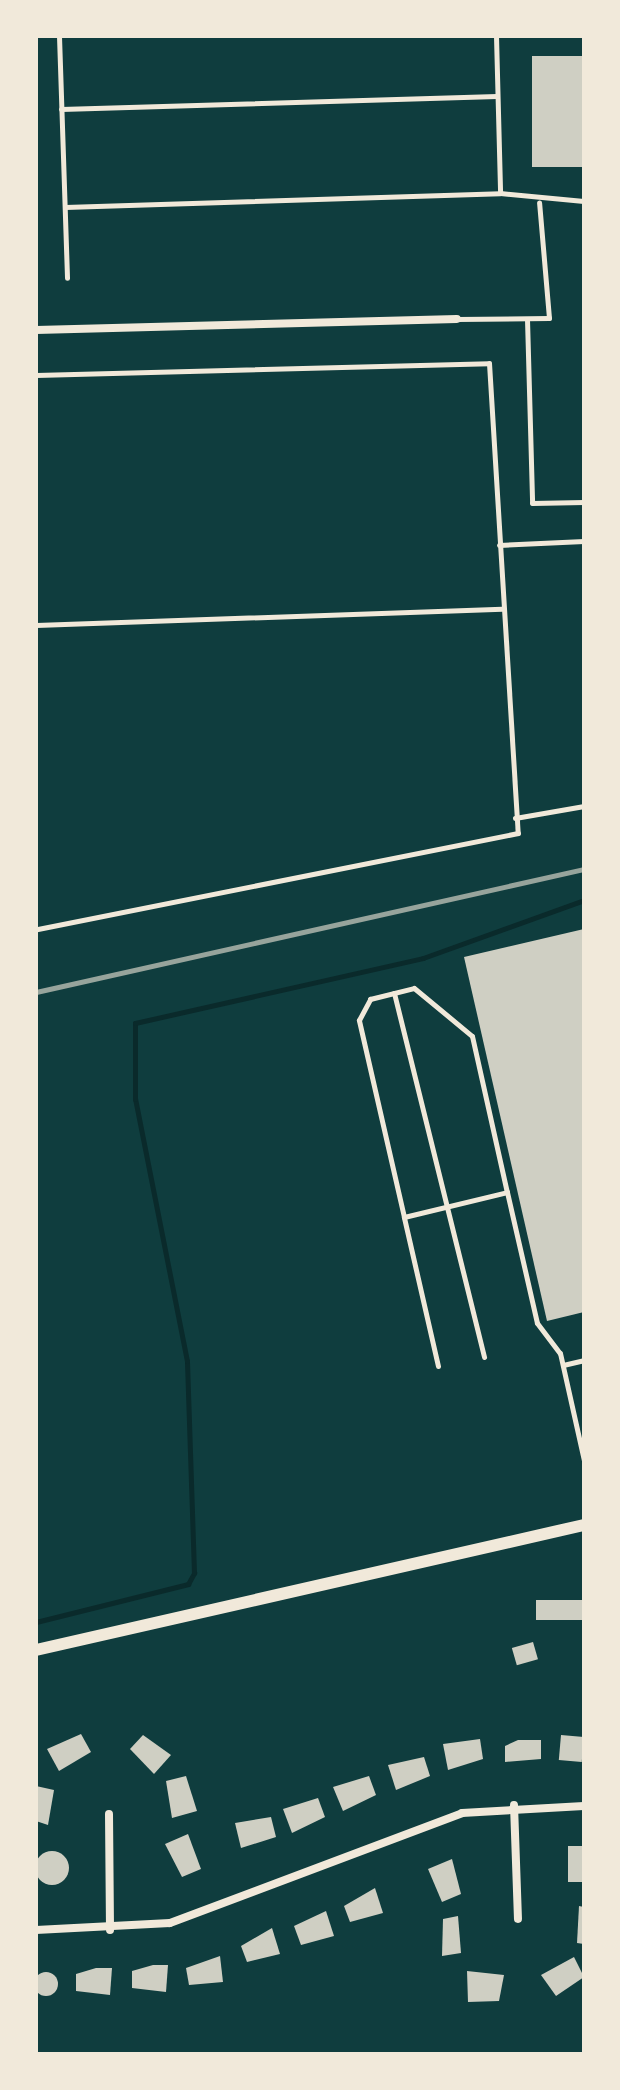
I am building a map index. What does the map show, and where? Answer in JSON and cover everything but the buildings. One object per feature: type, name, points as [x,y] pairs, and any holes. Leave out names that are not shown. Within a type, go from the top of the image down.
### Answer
[{"type":"street","points":[[36,330],[457,319]]},
{"type":"street","points":[[36,1650],[584,1525]]},
{"type":"street","points":[[514,1805],[518,1919]]},
{"type":"street","points":[[36,1930],[110,1930],[190,1917],[462,1813],[514,1805],[584,1806]]},
{"type":"street","points":[[109,1814],[110,1930]]},
{"type":"lane","points":[[59,36],[67,278]]},
{"type":"lane","points":[[496,36],[500,193]]},
{"type":"lane","points":[[61,109],[497,96]]},
{"type":"lane","points":[[65,207],[500,193],[539,202],[584,201]]},
{"type":"lane","points":[[457,319],[549,318],[539,202]]},
{"type":"lane","points":[[527,319],[532,503],[584,502]]},
{"type":"lane","points":[[36,375],[489,363],[518,833],[36,929]]},
{"type":"lane","points":[[499,545],[584,541]]},
{"type":"lane","points":[[36,625],[502,609]]},
{"type":"lane","points":[[515,818],[584,806]]},
{"type":"lane","points":[[438,1366],[359,1020],[370,999],[414,988],[472,1036],[537,1323],[563,1365],[584,1460]]},
{"type":"lane","points":[[394,993],[484,1357]]},
{"type":"lane","points":[[404,1217],[507,1192]]},
{"type":"lane","points":[[563,1365],[584,1360]]},
{"type":"waterway","points":[[36,1622],[188,1584],[194,1573],[187,1361],[135,1099],[135,1023],[423,958],[584,900]]},
{"type":"railway","points":[[36,992],[584,869]]}]
